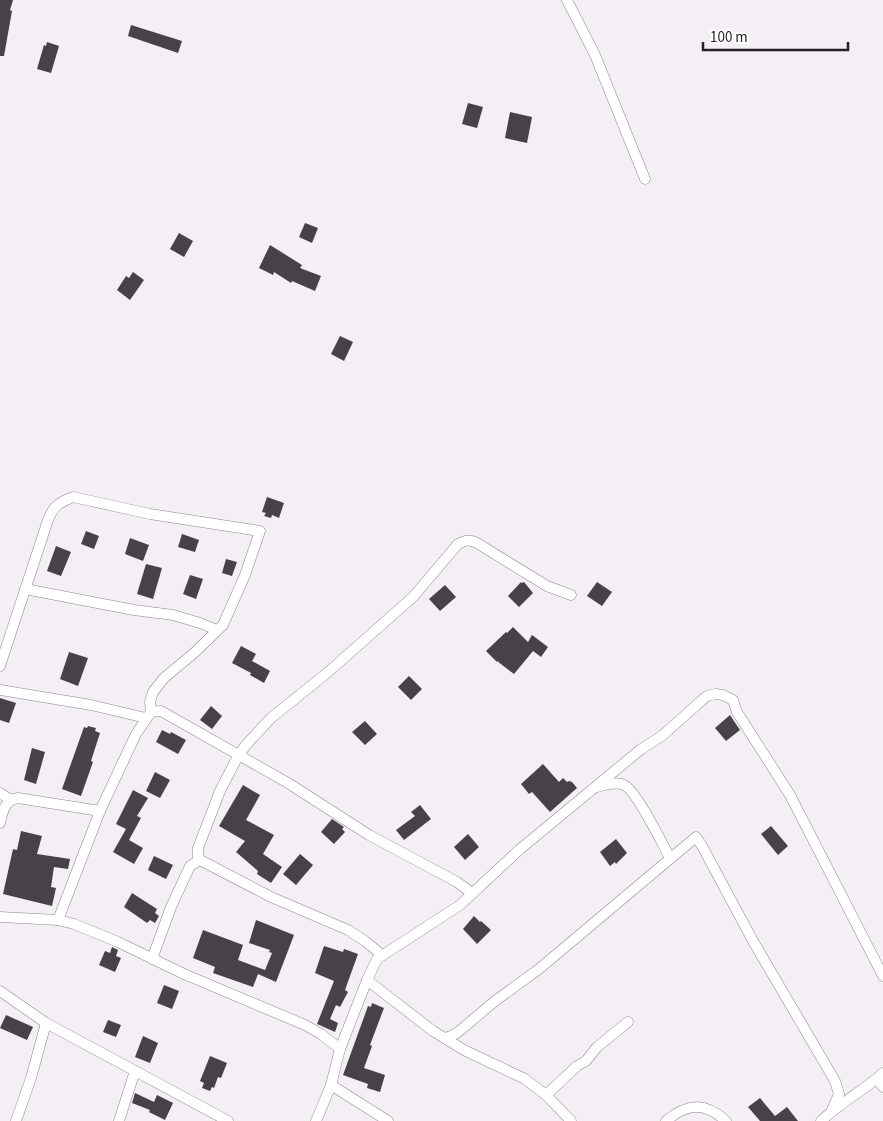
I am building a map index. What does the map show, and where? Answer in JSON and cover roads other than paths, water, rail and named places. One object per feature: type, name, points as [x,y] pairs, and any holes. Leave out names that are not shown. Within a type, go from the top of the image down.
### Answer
[{"type":"street","points":[[567,0],[595,55],[645,179]]},
{"type":"street","points":[[0,666],[51,512],[55,506],[73,497],[150,514],[260,531],[223,625],[164,678],[153,692],[149,715],[136,734],[100,811],[58,920]]},
{"type":"street","points":[[382,954],[348,930],[271,897],[200,860],[197,852],[201,839],[220,791],[238,756],[271,718],[327,673],[413,597],[458,544],[465,540],[477,543],[548,586],[571,595]]},
{"type":"street","points":[[26,589],[134,610],[173,615],[217,630]]},
{"type":"street","points":[[0,690],[149,715],[161,711],[288,783],[369,835],[457,882],[472,893]]},
{"type":"street","points":[[316,1121],[331,1085],[340,1049],[377,959],[460,905],[519,850],[640,750],[663,735],[707,696],[716,694],[733,700],[737,712],[790,795],[883,976]]},
{"type":"street","points":[[596,787],[621,784],[628,787],[670,858]]},
{"type":"street","points":[[0,793],[11,800]]},
{"type":"street","points":[[0,823],[4,807],[11,800],[18,798],[100,811]]},
{"type":"street","points":[[446,1038],[457,1033],[539,969],[696,837],[753,941],[836,1081],[838,1094],[832,1110]]},
{"type":"street","points":[[152,959],[171,907],[190,866],[200,860]]},
{"type":"street","points":[[0,917],[58,920],[74,924],[305,1025],[321,1034],[340,1049]]},
{"type":"street","points":[[367,980],[433,1030],[471,1053],[525,1079],[546,1095],[571,1121]]},
{"type":"street","points":[[0,991],[46,1023],[228,1121]]},
{"type":"street","points":[[546,1095],[577,1066],[586,1061],[597,1047],[628,1022]]},
{"type":"street","points":[[16,1121],[31,1078],[46,1023]]},
{"type":"street","points":[[119,1121],[135,1071]]},
{"type":"street","points":[[821,1121],[832,1110],[881,1080]]},
{"type":"street","points":[[331,1085],[388,1121]]},
{"type":"street","points":[[666,1121],[673,1114],[682,1110],[700,1107],[713,1111],[726,1121]]}]
